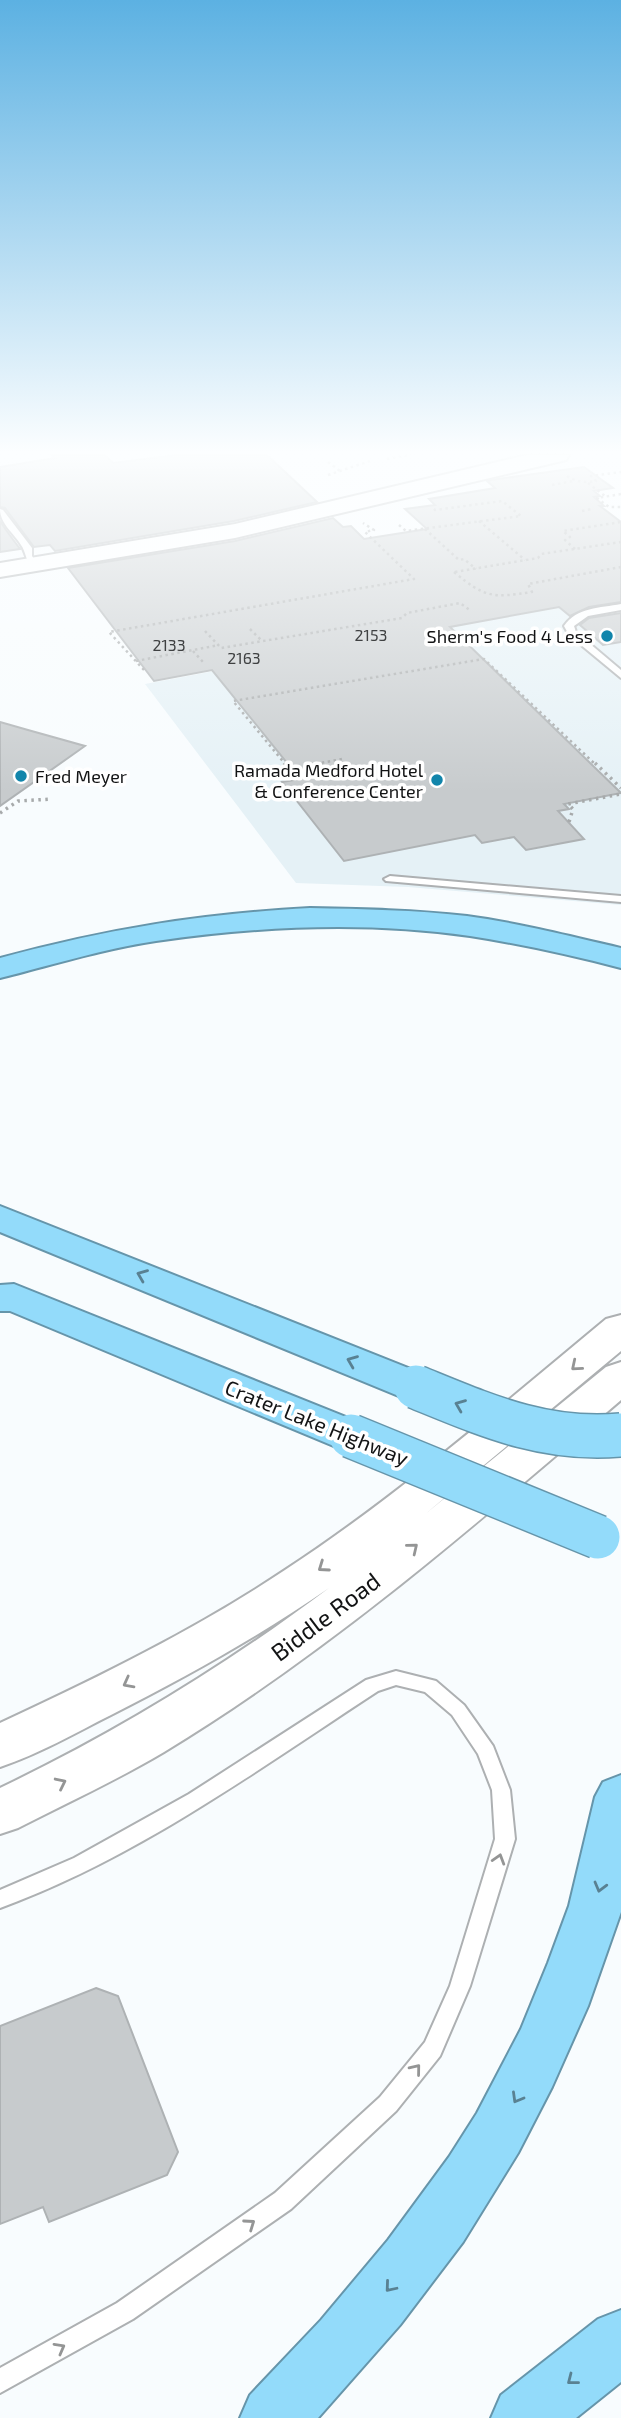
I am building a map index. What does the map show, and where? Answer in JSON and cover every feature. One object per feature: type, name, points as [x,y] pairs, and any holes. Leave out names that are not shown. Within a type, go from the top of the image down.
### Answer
[{"type":"highway","points":[[0,947],[72,928],[173,909],[223,903],[314,899],[397,901],[494,911],[621,939]]},
{"type":"highway","points":[[0,968],[85,944],[172,928],[234,921],[318,917],[372,918],[467,926],[520,934],[621,958]]},
{"type":"highway","points":[[0,1218],[523,1429],[575,1437],[621,1435]]},
{"type":"highway","name":"Crater Lake Highway","points":[[5,1290],[609,1541]]},
{"type":"highway","points":[[274,2418],[312,2379],[400,2275],[486,2152],[523,2087],[592,1919],[621,1797]]},
{"type":"highway","points":[[524,2418],[621,2343]]},
{"type":"main road","name":"Biddle Road","points":[[0,1746],[162,1665],[281,1596],[368,1535],[621,1329]]},
{"type":"main road","name":"Biddle Road","points":[[0,1812],[146,1737],[264,1661],[340,1607],[621,1377]]},
{"type":"lane","points":[[621,607],[579,617],[571,621],[569,626],[572,633],[621,675]]},
{"type":"lane","points":[[390,878],[621,899]]},
{"type":"lane","points":[[0,1899],[81,1864],[196,1800],[372,1685],[396,1678],[430,1686],[458,1710],[486,1751],[501,1790],[505,1839],[460,1986],[433,2049],[388,2104],[283,2201],[125,2311],[0,2381]]},
{"type":"path","points":[[144,670],[109,632],[414,579],[402,568]]},
{"type":"path","points":[[482,568],[454,572],[479,594],[491,598],[533,592],[528,584],[616,568]]},
{"type":"path","points":[[205,631],[221,648],[402,618],[407,613],[460,603],[471,611]]},
{"type":"path","points":[[250,629],[261,641]]},
{"type":"path","points":[[136,661],[219,645]]},
{"type":"path","points":[[192,650],[203,662]]},
{"type":"path","points":[[289,769],[233,701],[484,659],[621,788]]},
{"type":"path","points":[[276,771],[342,759]]},
{"type":"path","points":[[569,822],[573,809],[568,804],[621,794]]},
{"type":"path","points":[[0,813],[18,801],[52,799]]},
{"type":"shaded area","points":[[621,595],[621,905],[408,887],[296,883],[145,684]]},
{"type":"building","points":[[68,568],[621,568],[621,602],[589,607],[570,616],[559,607],[450,627],[621,793],[564,804],[569,809],[558,811],[584,839],[526,850],[514,837],[482,843],[475,835],[344,861],[282,782],[300,779],[212,670],[154,681]]},
{"type":"building","name":"Sherm's Food 4 Less","points":[[621,613],[621,642],[603,645],[580,625],[589,618]]},
{"type":"building","name":"Fred Meyer","points":[[0,722],[28,730],[85,746],[0,806]]},
{"type":"building","points":[[96,1988],[118,1996],[178,2152],[167,2175],[49,2222],[43,2207],[0,2224],[0,2026]]},
{"type":"place","name":"Sherm's Food 4 Less","points":[[607,636]]},
{"type":"place","name":"Fred Meyer","points":[[21,776]]},
{"type":"place","name":"Ramada Medford Hotel & Conference Center","points":[[437,780]]}]
